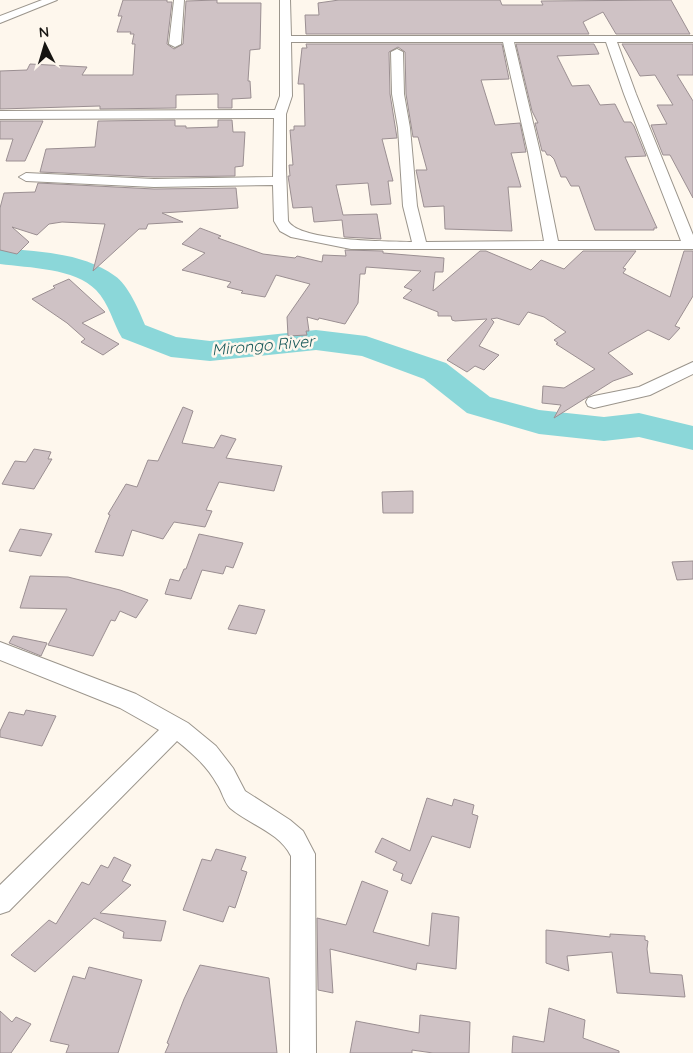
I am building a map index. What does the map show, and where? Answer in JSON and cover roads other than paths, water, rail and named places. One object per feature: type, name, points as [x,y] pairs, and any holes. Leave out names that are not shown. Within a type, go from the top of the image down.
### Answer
[{"type":"street","points":[[0,20],[52,0]]},
{"type":"street","points":[[175,44],[178,0]]},
{"type":"street","points":[[285,0],[286,96],[280,114],[281,220],[286,228],[296,234],[351,245],[691,245],[630,94],[611,40]]},
{"type":"street","points":[[285,40],[693,39]]},
{"type":"street","points":[[508,40],[516,83],[534,152],[552,246]]},
{"type":"street","points":[[397,52],[398,94],[404,128],[410,206],[420,246]]},
{"type":"street","points":[[0,115],[280,114]]},
{"type":"street","points":[[26,177],[154,183],[280,181]]},
{"type":"street","points":[[594,402],[644,391],[693,367]]},
{"type":"street","points":[[0,651],[128,700],[176,728],[208,753],[225,776],[237,800],[282,828],[295,839],[303,854],[303,1053]]},
{"type":"street","points":[[0,902],[176,728]]},
{"type":"waterway","name":"Mirongo River","points":[[0,256],[77,266],[106,283],[122,306],[133,331],[171,347],[210,351],[316,340],[366,346],[435,371],[479,405],[539,422],[604,429],[639,425],[693,438]]}]
